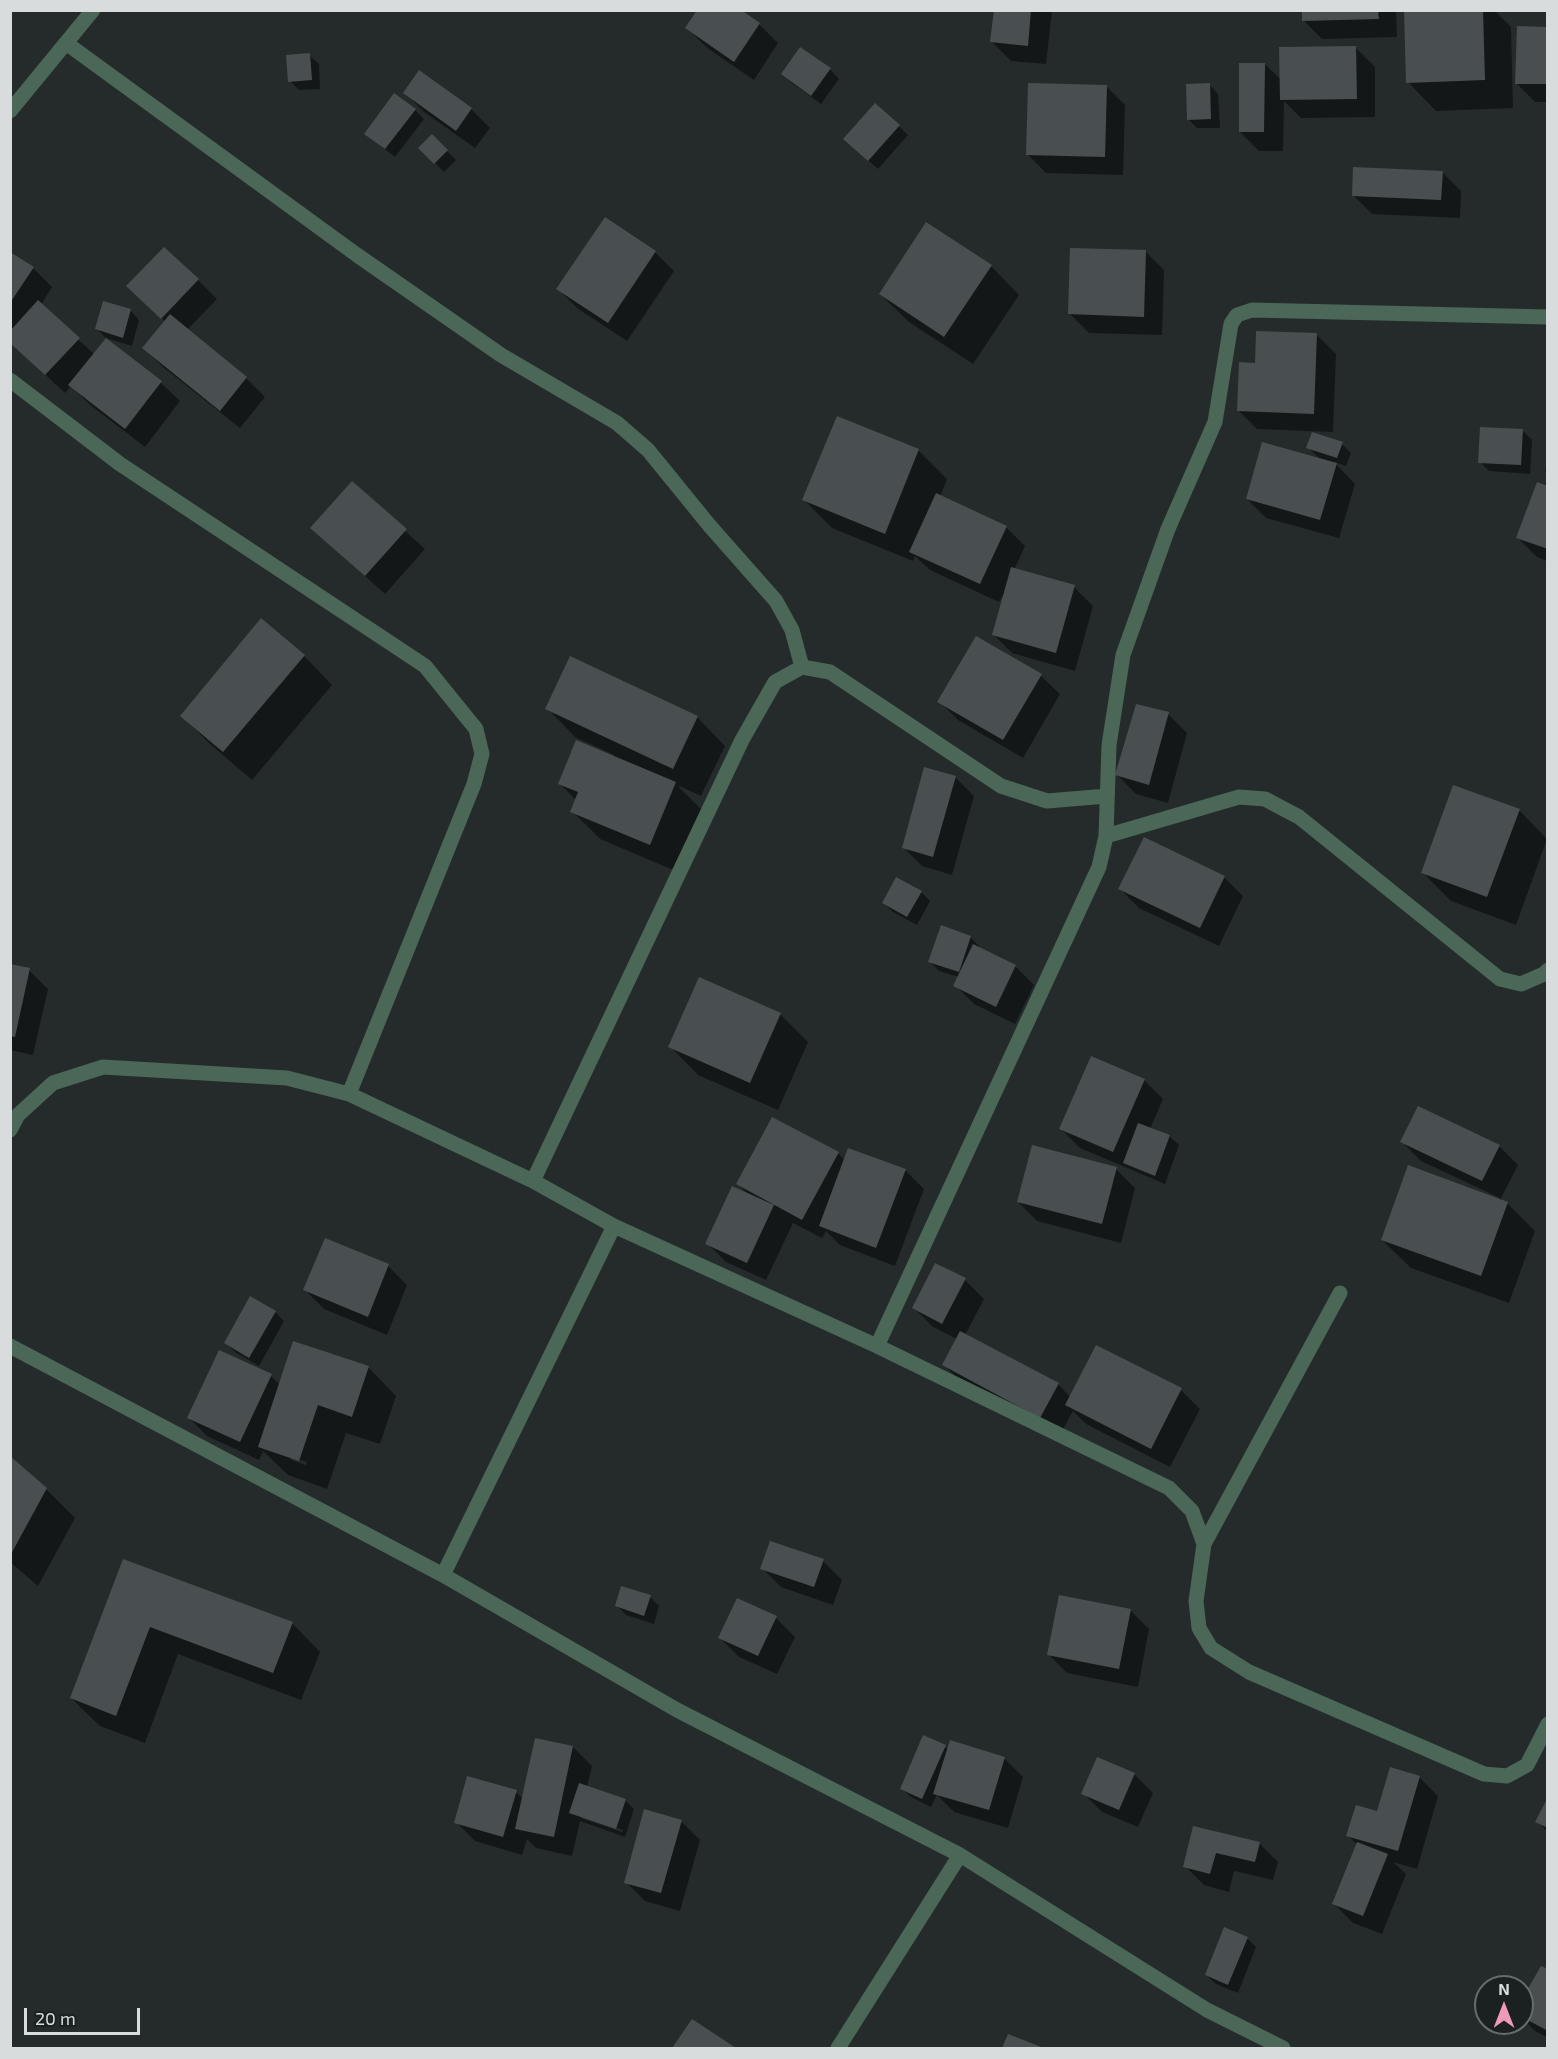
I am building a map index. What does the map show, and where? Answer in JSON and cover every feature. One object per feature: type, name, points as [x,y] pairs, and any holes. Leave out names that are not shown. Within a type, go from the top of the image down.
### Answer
[{"type":"street","points":[[10,111],[93,10]]},
{"type":"street","points":[[66,43],[348,248],[501,355],[617,423],[648,450],[709,525],[776,601],[792,630],[802,667]]},
{"type":"street","points":[[877,1346],[1099,867],[1106,836],[1109,746],[1124,655],[1168,529],[1215,422],[1231,324],[1237,315],[1252,310],[1548,317]]},
{"type":"street","points":[[10,380],[120,464],[425,666],[476,729],[482,754],[474,784],[349,1094]]},
{"type":"street","points":[[533,1181],[742,740],[775,682],[802,667],[830,672],[1001,786],[1047,801],[1107,796]]},
{"type":"street","points":[[1106,836],[1239,797],[1265,800],[1299,817],[1500,979],[1521,984],[1548,970]]},
{"type":"street","points":[[10,1130],[18,1114],[53,1083],[103,1067],[287,1078],[349,1094],[533,1181],[614,1226],[877,1346],[1169,1488],[1192,1511],[1204,1544]]},
{"type":"street","points":[[443,1575],[614,1226]]},
{"type":"street","points":[[1340,1293],[1204,1544],[1196,1600],[1199,1628],[1211,1648],[1250,1672],[1484,1774],[1507,1776],[1527,1765],[1548,1724]]},
{"type":"street","points":[[10,1346],[443,1575],[677,1710],[960,1855],[1207,2010],[1283,2049]]},
{"type":"street","points":[[838,2049],[960,1855]]},
{"type":"building","points":[[697,10],[741,10],[760,23],[734,62],[685,28]]},
{"type":"building","points":[[994,10],[1031,10],[1028,46],[990,42]]},
{"type":"building","points":[[1302,10],[1378,10],[1379,19],[1302,21]]},
{"type":"building","points":[[1404,10],[1483,10],[1485,80],[1406,83]]},
{"type":"building","points":[[1517,26],[1548,27],[1548,84],[1515,84]]},
{"type":"building","points":[[1356,46],[1357,99],[1280,100],[1279,47]]},
{"type":"building","points":[[800,47],[831,68],[811,96],[781,74]]},
{"type":"building","points":[[310,53],[312,80],[288,82],[286,55]]},
{"type":"building","points":[[1239,63],[1265,63],[1264,132],[1239,132]]},
{"type":"building","points":[[419,70],[472,108],[456,131],[403,93]]},
{"type":"building","points":[[1028,83],[1107,85],[1105,157],[1026,155]]},
{"type":"building","points":[[1210,83],[1211,119],[1187,120],[1186,84]]},
{"type":"building","points":[[394,93],[416,109],[385,149],[364,134]]},
{"type":"building","points":[[875,103],[900,125],[868,161],[843,139]]},
{"type":"building","points":[[432,134],[448,150],[434,164],[418,148]]},
{"type":"building","points":[[1353,167],[1443,171],[1441,200],[1352,196]]},
{"type":"building","points":[[605,217],[656,251],[608,323],[556,289]]},
{"type":"building","points":[[926,222],[992,265],[944,337],[879,294]]},
{"type":"building","points":[[164,247],[199,279],[161,319],[126,286]]},
{"type":"building","points":[[1070,248],[1146,250],[1144,317],[1068,314]]},
{"type":"building","points":[[10,252],[34,267],[10,303]]},
{"type":"building","points":[[38,300],[80,338],[45,375],[10,343],[10,331]]},
{"type":"building","points":[[103,301],[131,309],[123,338],[95,329]]},
{"type":"building","points":[[170,314],[247,377],[220,411],[142,348]]},
{"type":"building","points":[[1256,331],[1317,333],[1314,414],[1237,411],[1239,362],[1255,363]]},
{"type":"building","points":[[106,338],[162,381],[125,429],[68,385]]},
{"type":"building","points":[[837,416],[919,449],[885,534],[802,500]]},
{"type":"building","points":[[1480,427],[1523,429],[1521,465],[1478,463]]},
{"type":"building","points":[[1312,432],[1343,442],[1337,458],[1306,448]]},
{"type":"building","points":[[1262,442],[1337,463],[1320,520],[1246,499]]},
{"type":"building","points":[[352,481],[407,529],[365,576],[310,528]]},
{"type":"building","points":[[1537,482],[1548,486],[1548,549],[1516,538]]},
{"type":"building","points":[[936,493],[1007,526],[980,584],[909,552]]},
{"type":"building","points":[[1011,567],[1075,585],[1056,653],[992,635]]},
{"type":"building","points":[[261,618],[305,655],[223,752],[180,716]]},
{"type":"building","points":[[976,636],[1042,674],[1003,740],[937,702]]},
{"type":"building","points":[[570,656],[698,716],[673,769],[545,709]]},
{"type":"building","points":[[1136,704],[1169,712],[1149,785],[1115,775]]},
{"type":"building","points":[[576,740],[676,782],[650,845],[570,812],[578,792],[558,784]]},
{"type":"building","points":[[924,767],[956,776],[933,857],[902,848]]},
{"type":"building","points":[[1453,785],[1520,809],[1487,897],[1421,873]]},
{"type":"building","points":[[1144,837],[1225,876],[1200,928],[1118,889]]},
{"type":"building","points":[[896,877],[922,891],[907,917],[882,903]]},
{"type":"building","points":[[941,925],[971,936],[959,972],[928,962]]},
{"type":"building","points":[[973,944],[1016,965],[996,1007],[953,986]]},
{"type":"building","points":[[10,964],[30,968],[15,1037],[10,1036]]},
{"type":"building","points":[[699,977],[781,1013],[750,1083],[668,1047]]},
{"type":"building","points":[[1091,1056],[1145,1079],[1113,1152],[1059,1129]]},
{"type":"building","points":[[1418,1106],[1500,1145],[1482,1181],[1400,1142]]},
{"type":"building","points":[[772,1117],[839,1152],[802,1220],[736,1184]]},
{"type":"building","points":[[1138,1123],[1170,1135],[1155,1176],[1123,1163]]},
{"type":"building","points":[[1032,1145],[1117,1167],[1102,1224],[1017,1202]]},
{"type":"building","points":[[848,1148],[906,1169],[876,1248],[819,1226]]},
{"type":"building","points":[[1408,1165],[1508,1202],[1481,1276],[1381,1240]]},
{"type":"building","points":[[732,1186],[774,1205],[747,1263],[705,1244]]},
{"type":"building","points":[[325,1238],[389,1264],[368,1317],[303,1290]]},
{"type":"building","points":[[935,1263],[966,1278],[942,1324],[912,1308]]},
{"type":"building","points":[[250,1296],[276,1311],[249,1358],[224,1343]]},
{"type":"building","points":[[960,1331],[1059,1383],[1040,1418],[942,1365]]},
{"type":"building","points":[[293,1341],[369,1366],[352,1417],[318,1405],[299,1461],[258,1447]]},
{"type":"building","points":[[1096,1345],[1182,1388],[1151,1449],[1065,1405]]},
{"type":"building","points":[[219,1350],[272,1374],[240,1442],[187,1418]]},
{"type":"building","points":[[10,1456],[47,1488],[10,1556]]},
{"type":"building","points":[[770,1541],[824,1559],[814,1587],[760,1569]]},
{"type":"building","points":[[123,1559],[293,1622],[273,1673],[150,1627],[116,1716],[70,1698]]},
{"type":"building","points":[[621,1586],[651,1595],[644,1616],[615,1606]]},
{"type":"building","points":[[1059,1595],[1131,1609],[1119,1669],[1047,1655]]},
{"type":"building","points":[[737,1598],[777,1616],[758,1656],[718,1638]]},
{"type":"building","points":[[923,1735],[946,1745],[922,1799],[900,1789]]},
{"type":"building","points":[[535,1738],[573,1746],[554,1837],[515,1829]]},
{"type":"building","points":[[950,1740],[1005,1757],[989,1810],[933,1794]]},
{"type":"building","points":[[1097,1757],[1135,1773],[1119,1810],[1081,1794]]},
{"type":"building","points":[[1390,1767],[1420,1776],[1398,1851],[1346,1836],[1356,1805],[1377,1811]]},
{"type":"building","points":[[467,1776],[517,1790],[503,1837],[454,1823]]},
{"type":"building","points":[[579,1783],[626,1799],[616,1829],[569,1813]]},
{"type":"building","points":[[1548,1797],[1548,1828],[1535,1822]]},
{"type":"building","points":[[644,1809],[682,1820],[661,1893],[624,1883]]},
{"type":"building","points":[[1193,1826],[1260,1842],[1255,1862],[1216,1853],[1210,1874],[1183,1867]]},
{"type":"building","points":[[1357,1842],[1388,1854],[1363,1916],[1332,1904]]},
{"type":"building","points":[[1224,1927],[1248,1937],[1228,1985],[1205,1975]]},
{"type":"building","points":[[1541,1966],[1548,1969],[1548,2031],[1534,2023],[1534,1978]]},
{"type":"building","points":[[692,2019],[736,2048],[672,2048]]},
{"type":"building","points":[[1008,2034],[1044,2048],[1002,2048]]}]
